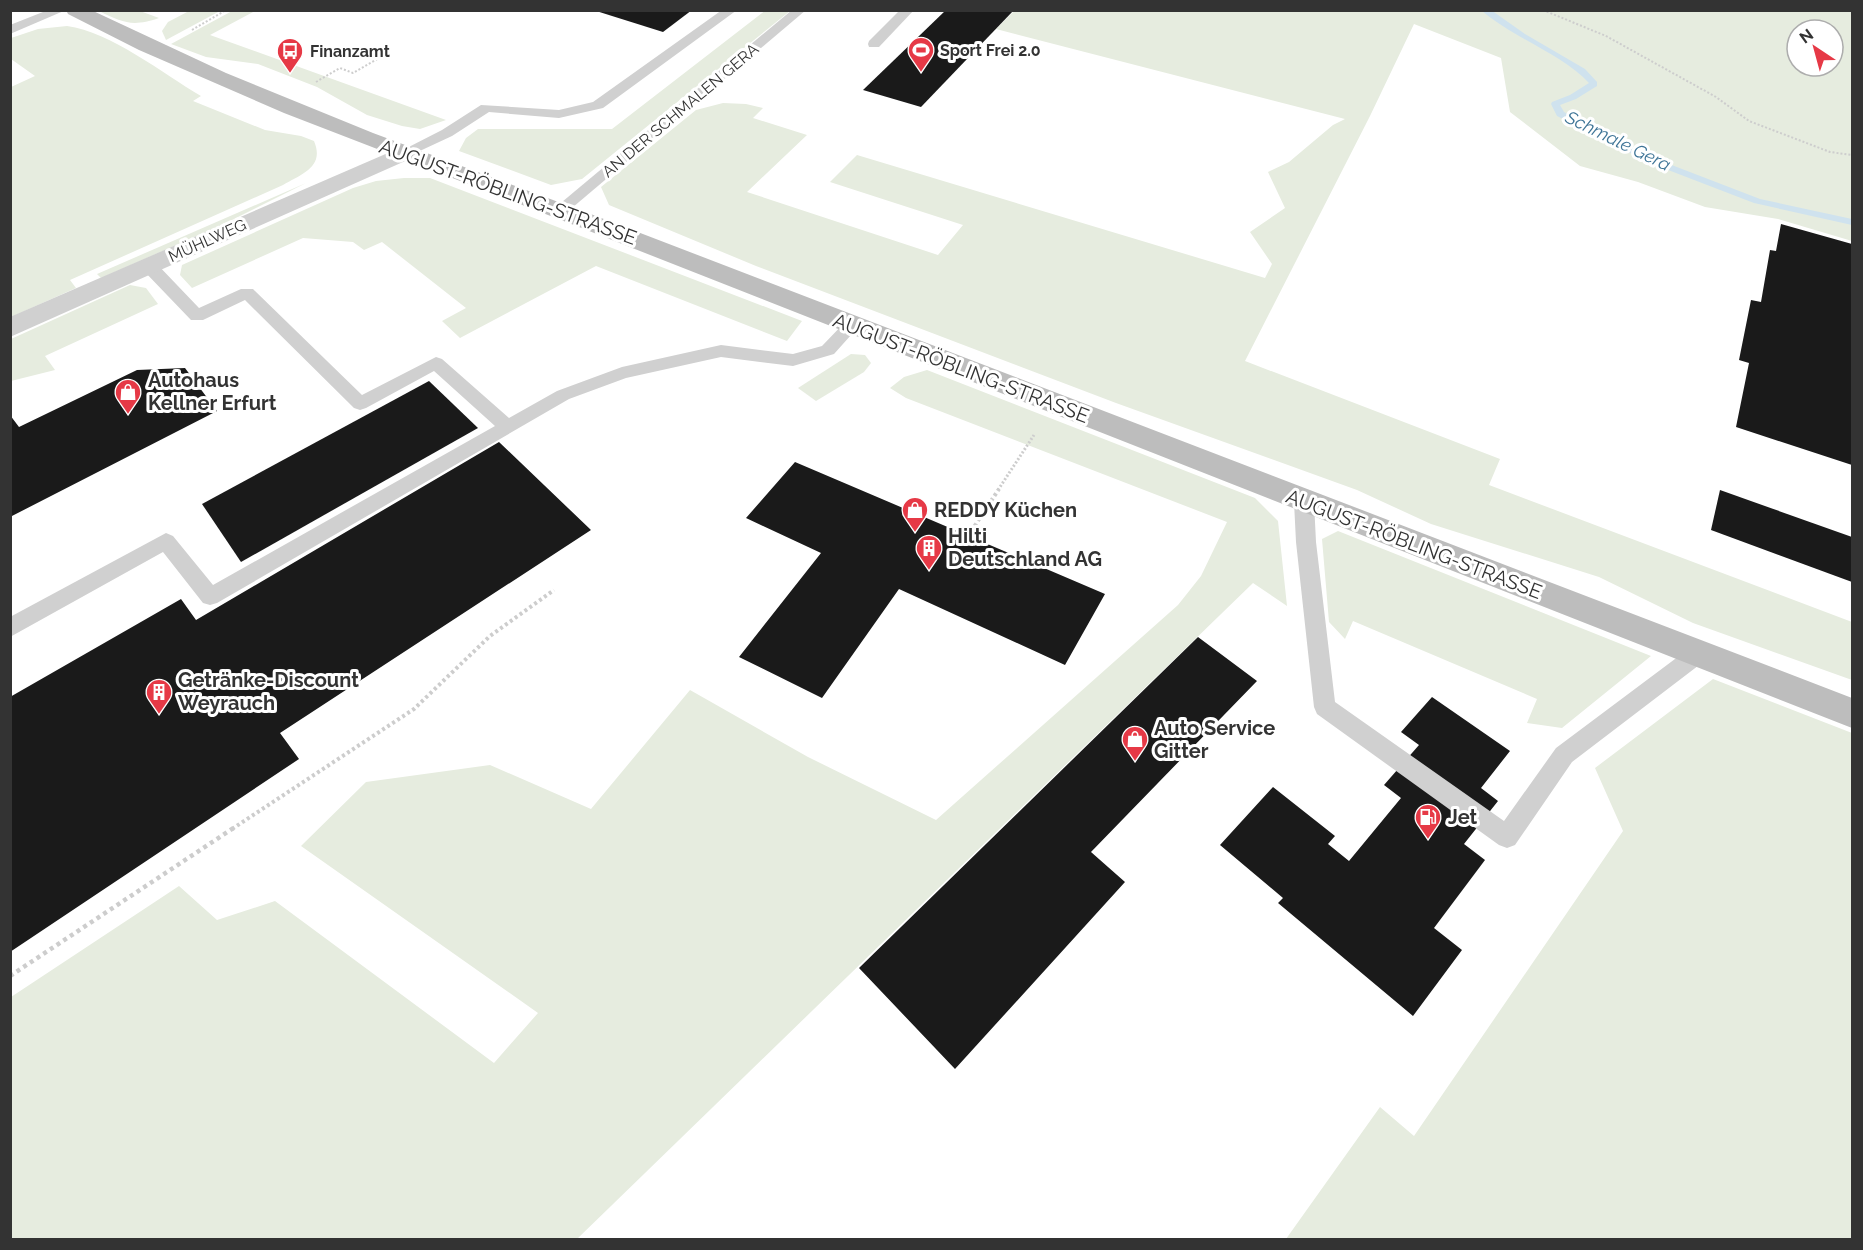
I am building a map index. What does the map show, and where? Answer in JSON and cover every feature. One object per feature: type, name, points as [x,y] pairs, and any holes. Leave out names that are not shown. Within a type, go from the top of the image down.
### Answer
[{"type":"street","name":"AUGUST-RÖBLING-STRASSE","points":[[75,10],[165,55],[348,133],[561,210],[1304,502],[1852,712]]},
{"type":"street","name":"MÜHLWEG","points":[[10,328],[404,153]]},
{"type":"lane","points":[[10,30],[60,10]]},
{"type":"lane","points":[[404,153],[447,134],[486,108],[559,114],[598,105],[731,10]]},
{"type":"lane","name":"AN DER SCHMALEN GERA","points":[[561,210],[800,10]]},
{"type":"lane","points":[[874,44],[908,10]]},
{"type":"lane","points":[[149,266],[197,316],[247,293],[360,404],[436,363],[508,427]]},
{"type":"lane","points":[[10,628],[166,541],[210,597],[563,395],[622,373],[721,351],[793,360],[828,350],[852,325]]},
{"type":"lane","points":[[1304,502],[1306,542],[1325,707],[1507,837],[1564,755],[1699,653]]},
{"type":"path","points":[[1543,10],[1606,36],[1716,97],[1749,121],[1830,152],[1852,155]]},
{"type":"path","points":[[316,83],[340,68],[353,73],[379,58]]},
{"type":"path","points":[[968,536],[1034,435]]},
{"type":"path","points":[[10,976],[414,709],[490,636],[554,590]]},
{"type":"shaded area","points":[[766,10],[790,11],[582,179],[551,185],[459,151],[466,138],[478,129],[612,129]]},
{"type":"shaded area","points":[[99,11],[140,11],[159,18],[135,23]]},
{"type":"shaded area","points":[[189,11],[220,11],[166,40],[162,31],[168,22]]},
{"type":"shaded area","points":[[232,11],[255,11],[210,35],[446,120],[420,129],[402,126],[367,115],[317,87],[258,64],[206,57],[171,44]]},
{"type":"shaded area","points":[[1014,11],[1852,11],[1852,241],[1778,219],[1705,207],[1638,182],[1580,166],[1510,112],[1501,58],[1414,24],[1370,116],[1245,361],[1500,459],[1489,485],[1852,622],[1852,680],[1693,623],[1599,577],[1431,524],[1357,490],[1116,403],[756,266],[609,205],[601,187],[696,110],[723,103],[746,104],[763,108],[753,118],[807,135],[747,192],[938,255],[963,225],[830,182],[857,155],[1265,278],[1272,264],[1250,232],[1285,208],[1268,172],[1289,162],[1333,125],[1345,119],[996,29]]},
{"type":"shaded area","points":[[67,26],[101,36],[136,55],[201,96],[193,101],[265,130],[301,136],[314,141],[317,150],[316,157],[310,169],[283,185],[70,280],[76,288],[11,317],[11,87],[35,76],[11,59],[11,38],[38,29]]},
{"type":"shaded area","points":[[430,178],[802,321],[787,341],[596,266],[460,338],[442,321],[466,308],[382,242],[364,250],[353,242],[303,238],[192,288],[180,275],[182,265],[353,188],[376,181]]},
{"type":"shaded area","points":[[306,183],[222,225],[101,278],[97,274]]},
{"type":"shaded area","points":[[130,285],[146,288],[158,304],[45,356],[55,370],[11,381],[11,339]]},
{"type":"shaded area","points":[[851,354],[865,355],[871,363],[864,372],[816,401],[798,388]]},
{"type":"shaded area","points":[[927,370],[1255,498],[1278,521],[1287,606],[1253,583],[577,1239],[11,1239],[11,997],[179,886],[217,920],[275,901],[494,1063],[538,1013],[301,846],[366,782],[490,765],[591,809],[690,690],[808,757],[936,820],[1178,605],[1201,576],[1227,522],[906,398],[890,388],[904,377]]},
{"type":"shaded area","points":[[1338,531],[1651,656],[1562,728],[1527,723],[1537,699],[1353,621],[1345,639],[1329,622],[1322,539]]},
{"type":"shaded area","points":[[1713,679],[1852,733],[1852,1239],[1286,1239],[1380,1107],[1414,1136],[1623,831],[1595,768]]},
{"type":"building","points":[[593,10],[692,10],[663,32]]},
{"type":"building","points":[[946,10],[1014,10],[921,107],[863,90]]},
{"type":"building","points":[[1781,224],[1852,244],[1852,465],[1736,427],[1749,363],[1739,360],[1751,300],[1761,302],[1770,250],[1776,251]]},
{"type":"building","points":[[185,368],[217,411],[10,517],[10,415],[19,427],[137,370]]},
{"type":"building","points":[[429,381],[478,428],[241,562],[202,504]]},
{"type":"building","name":"Getränke-Discount Weyrauch","points":[[499,442],[591,530],[280,733],[299,759],[10,952],[10,697],[181,599],[196,620]]},
{"type":"building","name":"Hilti Deutschland AG","points":[[795,462],[1105,594],[1065,665],[899,589],[822,698],[739,657],[821,553],[746,518]]},
{"type":"building","points":[[1720,490],[1852,537],[1852,582],[1711,530]]},
{"type":"building","points":[[1198,637],[1257,681],[1091,852],[1125,882],[955,1069],[859,968]]},
{"type":"building","points":[[1432,697],[1510,751],[1481,788],[1498,801],[1464,844],[1485,860],[1434,928],[1462,950],[1413,1016],[1278,903],[1283,898],[1220,845],[1273,787],[1335,836],[1328,844],[1349,861],[1401,798],[1384,785],[1419,745],[1401,732]]},
{"type":"waterway","name":"Schmale Gera","points":[[1485,10],[1522,36],[1582,71],[1594,84],[1573,97],[1555,104],[1560,114],[1653,161],[1757,201],[1852,222]]},
{"type":"place","name":"Sport Frei 2.0","points":[[921,73]]},
{"type":"place","name":"Finanzamt","points":[[290,74]]},
{"type":"place","name":"Autohaus Kellner Erfurt","points":[[128,415]]},
{"type":"place","name":"REDDY Küchen","points":[[915,533]]},
{"type":"place","name":"Hilti Deutschland AG","points":[[929,571]]},
{"type":"place","name":"Getränke-Discount Weyrauch","points":[[159,715]]},
{"type":"place","name":"Auto Service Gitter","points":[[1135,762]]},
{"type":"place","name":"Jet","points":[[1428,840]]}]
